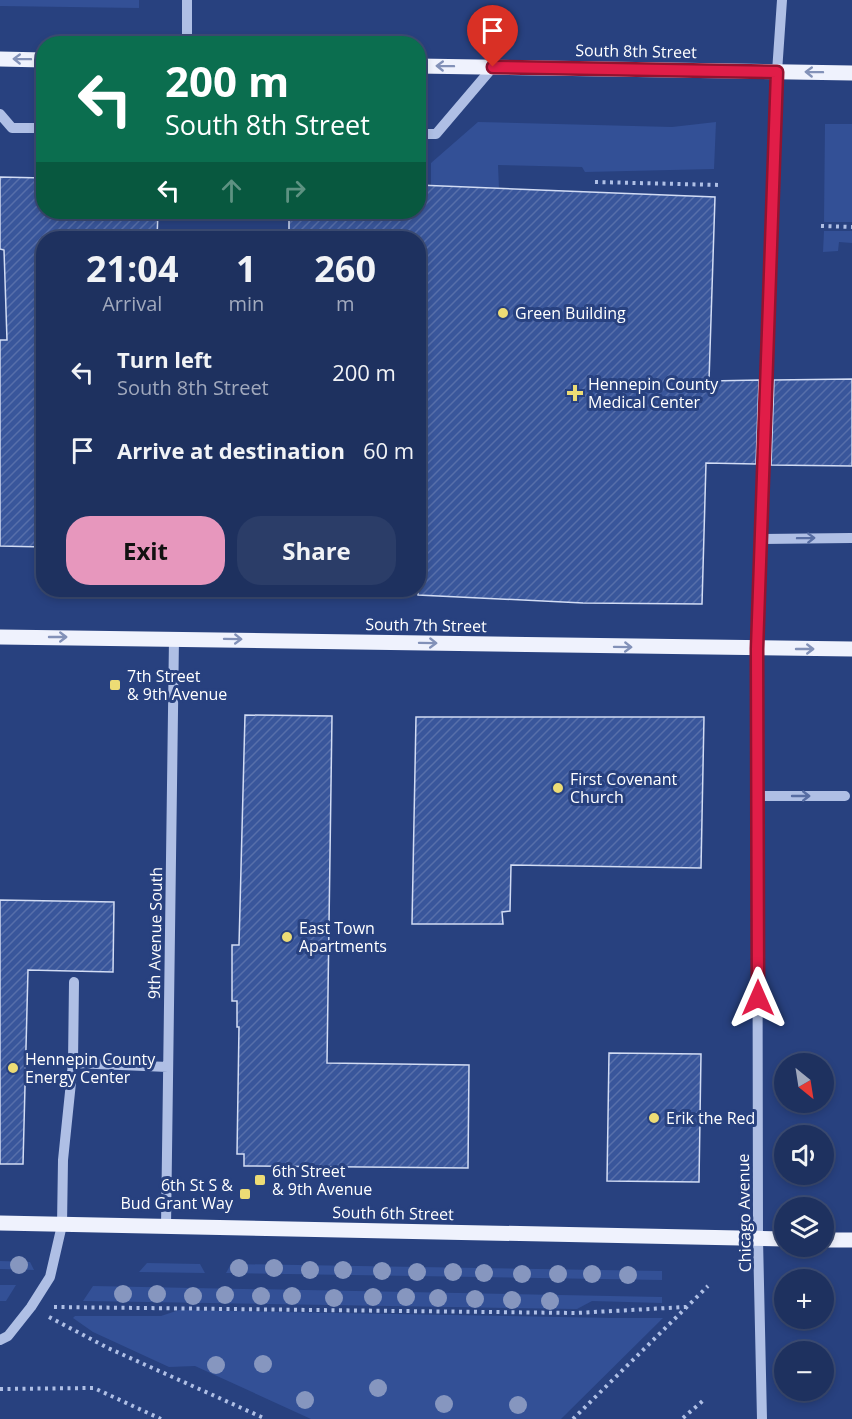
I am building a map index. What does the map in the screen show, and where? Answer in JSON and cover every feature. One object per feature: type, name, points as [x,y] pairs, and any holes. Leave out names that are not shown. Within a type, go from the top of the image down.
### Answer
[{"type":"main road","points":[[0,59],[36,60]]},
{"type":"main road","name":"South 8th Street","points":[[426,66],[852,73]]},
{"type":"main road","name":"South 7th Street","points":[[0,637],[852,649]]},
{"type":"main road","name":"South 6th Street","points":[[0,1223],[774,1239]]},
{"type":"main road","points":[[834,1240],[852,1240]]},
{"type":"street","points":[[187,0],[187,36]]},
{"type":"street","name":"Chicago Avenue","points":[[762,1419],[758,1239],[757,649],[777,72],[782,0]]},
{"type":"street","points":[[426,134],[436,134],[493,67]]},
{"type":"street","points":[[0,114],[12,128],[36,128]]},
{"type":"street","points":[[761,539],[851,538]]},
{"type":"street","name":"9th Avenue South","points":[[166,1227],[174,638]]},
{"type":"street","points":[[758,796],[845,796]]},
{"type":"street","points":[[0,1340],[8,1336],[31,1307],[50,1277],[62,1225],[63,1160],[73,1063],[74,982]]},
{"type":"street","points":[[73,1063],[168,1067]]},
{"type":"path","points":[[595,182],[721,185]]},
{"type":"path","points":[[821,226],[852,226]]},
{"type":"path","points":[[573,1419],[708,1286]]},
{"type":"path","points":[[31,1307],[576,1313],[686,1307]]},
{"type":"path","points":[[31,1307],[108,1348],[266,1419]]},
{"type":"path","points":[[0,1389],[94,1388],[161,1419]]},
{"type":"path","points":[[683,1418],[705,1399]]},
{"type":"shaded area","points":[[0,0],[139,0],[139,8],[0,6]]},
{"type":"shaded area","points":[[478,122],[672,127],[716,122],[714,169],[585,172],[582,167],[498,165],[499,189],[431,186],[431,163]]},
{"type":"shaded area","points":[[825,124],[852,124],[852,222],[824,222]]},
{"type":"shaded area","points":[[824,231],[852,231],[852,243],[839,242],[838,251],[823,252]]},
{"type":"shaded area","points":[[0,1261],[30,1262],[34,1270],[0,1269]]},
{"type":"shaded area","points":[[147,1263],[200,1264],[205,1273],[139,1272]]},
{"type":"shaded area","points":[[231,1264],[662,1271],[662,1280],[226,1273]]},
{"type":"shaded area","points":[[0,1285],[16,1285],[6,1301],[0,1301]]},
{"type":"shaded area","points":[[93,1286],[662,1297],[662,1303],[592,1301],[577,1309],[83,1301]]},
{"type":"shaded area","points":[[179,1310],[663,1318],[561,1419],[311,1419],[195,1366],[169,1367],[93,1332],[73,1318],[75,1316],[161,1316]]},
{"type":"building","points":[[0,177],[36,178],[36,219],[158,219],[157,231],[36,231],[36,547],[0,546],[0,340],[7,340],[4,250],[0,249]]},
{"type":"building","name":"Hennepin County Medical Center","points":[[426,185],[715,197],[709,381],[759,380],[756,464],[706,463],[702,604],[583,603],[426,595],[426,231],[289,231],[289,219],[426,219]]},
{"type":"building","points":[[852,379],[852,466],[771,465],[774,380]]},
{"type":"building","name":"East Town Apartments","points":[[245,715],[332,716],[327,1063],[469,1065],[468,1168],[244,1166],[244,1154],[237,1154],[239,1027],[237,1027],[237,1001],[232,1001],[232,945],[239,945]]},
{"type":"building","name":"First Covenant Church","points":[[416,717],[704,717],[701,868],[511,865],[510,911],[502,912],[503,924],[412,924]]},
{"type":"building","name":"Hennepin County Energy Center","points":[[0,900],[114,902],[113,972],[28,970],[23,1164],[0,1164]]},
{"type":"building","name":"Erik the Red","points":[[609,1053],[701,1054],[699,1182],[607,1181]]},
{"type":"place","name":"Green Building","points":[[503,313]]},
{"type":"place","name":"Hennepin County Medical Center","points":[[575,393]]},
{"type":"place","name":"7th Street & 9th Avenue","points":[[115,685]]},
{"type":"place","name":"First Covenant Church","points":[[558,788]]},
{"type":"place","name":"East Town Apartments","points":[[287,937]]},
{"type":"place","name":"Hennepin County Energy Center","points":[[13,1068]]},
{"type":"place","name":"Erik the Red","points":[[654,1118]]},
{"type":"place","name":"6th Street & 9th Avenue","points":[[260,1180]]},
{"type":"place","name":"6th St S & Bud Grant Way","points":[[245,1194]]},
{"type":"route","points":[[493,67],[777,72],[757,649],[758,998]]}]
